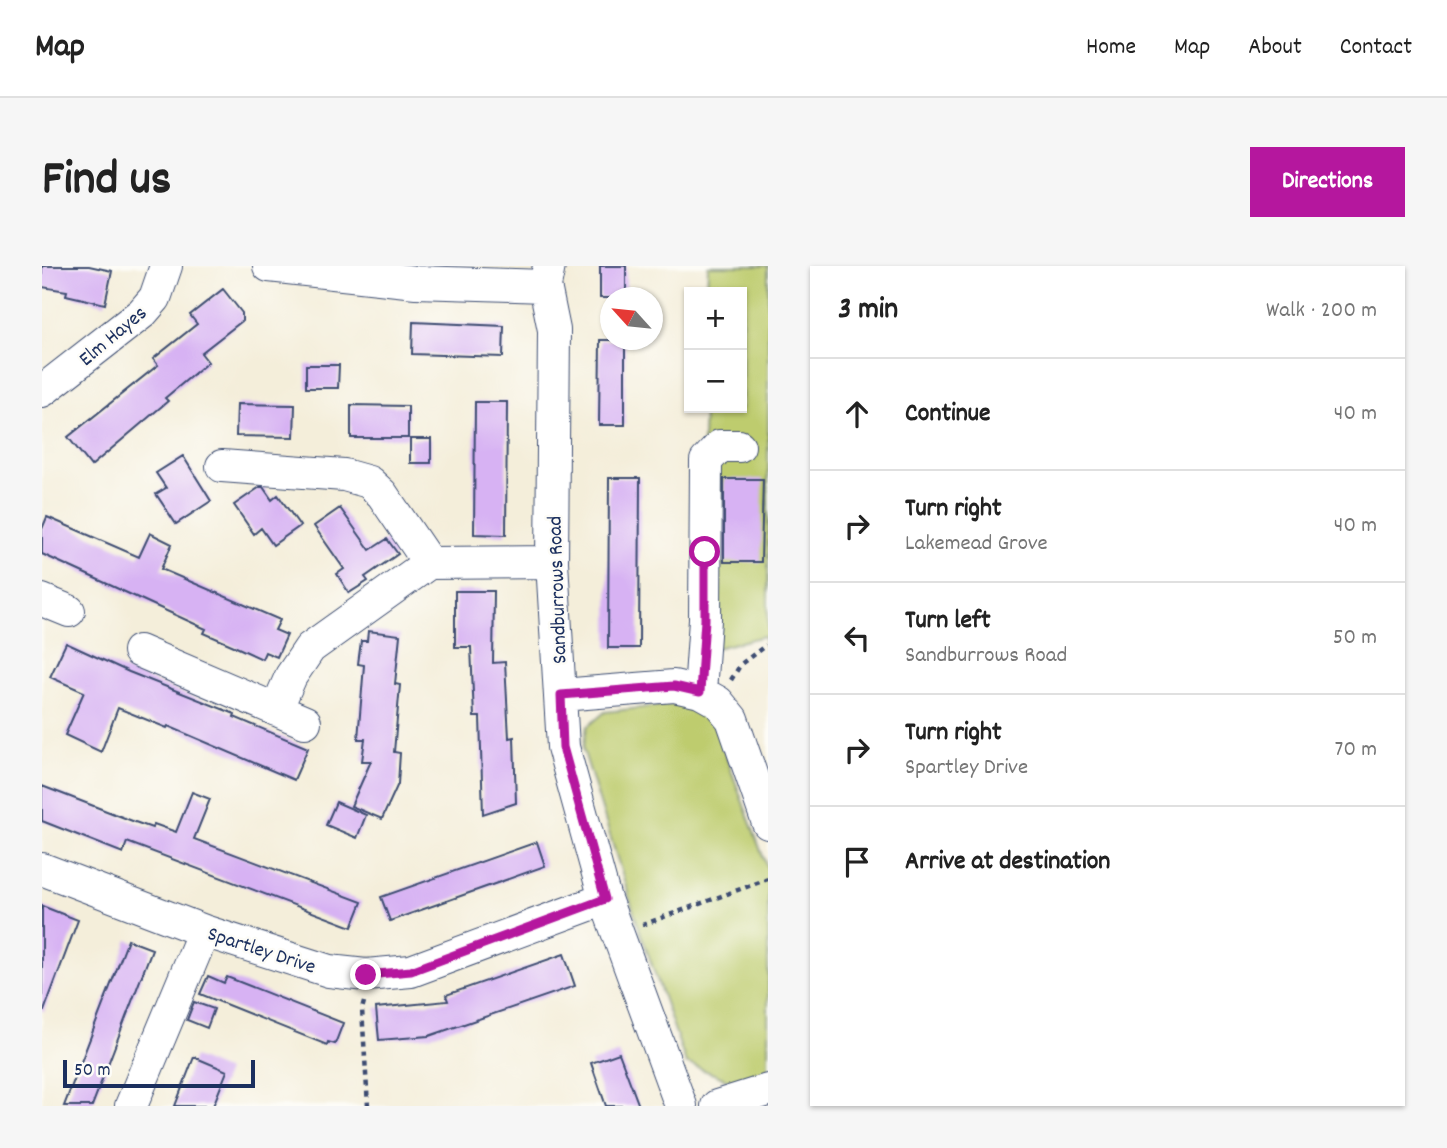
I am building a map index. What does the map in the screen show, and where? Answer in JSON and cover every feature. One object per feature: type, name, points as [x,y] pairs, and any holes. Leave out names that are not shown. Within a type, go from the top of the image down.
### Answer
[{"type":"street","name":"Elm Hayes","points":[[42,391],[142,313],[155,298],[166,266]]},
{"type":"street","points":[[269,266],[416,282],[547,276]]},
{"type":"street","name":"Sandburrows Road","points":[[547,276],[554,330],[552,562],[563,747],[605,899],[681,1106]]},
{"type":"street","points":[[709,697],[705,620],[706,461],[720,446],[739,446]]},
{"type":"street","points":[[222,466],[344,475],[369,482],[382,494],[429,564]]},
{"type":"street","points":[[276,710],[291,677],[310,648],[429,564],[552,562]]},
{"type":"street","points":[[139,651],[305,722]]},
{"type":"street","points":[[561,695],[674,686],[709,697],[732,719],[768,823]]},
{"type":"street","name":"Spartley Drive","points":[[42,869],[204,931],[329,971],[374,975],[411,971],[605,899]]},
{"type":"street","points":[[131,1106],[204,931]]},
{"type":"street","points":[[717,1106],[768,1090]]},
{"type":"path","points":[[709,697],[741,664],[766,645]]},
{"type":"path","points":[[617,932],[768,879]]},
{"type":"path","points":[[368,1106],[362,1009],[374,975]]},
{"type":"green space","points":[[708,266],[768,266],[768,660],[764,636],[696,653],[704,413],[747,413],[747,287],[707,287]]},
{"type":"green space","points":[[677,704],[695,707],[712,719],[768,870],[768,1070],[736,1083],[686,1063],[637,922],[583,749],[587,727],[605,712]]},
{"type":"building","points":[[42,266],[89,266],[112,271],[105,304],[66,295],[67,291],[42,287]]},
{"type":"building","points":[[600,266],[626,266],[626,287],[600,287]]},
{"type":"building","points":[[223,289],[242,313],[242,321],[201,353],[208,362],[165,398],[168,401],[91,466],[68,437],[158,365],[153,359],[197,324],[190,315]]},
{"type":"building","points":[[413,322],[504,326],[503,357],[412,354]]},
{"type":"building","points":[[600,340],[600,350],[625,350],[625,425],[599,425]]},
{"type":"building","points":[[306,365],[339,365],[338,388],[306,388]]},
{"type":"building","points":[[475,402],[507,402],[506,535],[474,534]]},
{"type":"building","points":[[237,404],[295,405],[294,437],[236,436]]},
{"type":"building","points":[[351,405],[408,406],[408,438],[351,438]]},
{"type":"building","points":[[410,439],[431,439],[431,463],[410,463]]},
{"type":"building","points":[[183,456],[211,501],[176,524],[156,494],[166,488],[156,473]]},
{"type":"building","points":[[609,478],[640,478],[639,648],[608,648]]},
{"type":"building","points":[[724,479],[763,479],[761,562],[724,562]]},
{"type":"building","points":[[263,487],[272,500],[278,495],[300,526],[273,545],[261,528],[254,534],[234,505]]},
{"type":"building","points":[[340,508],[370,550],[387,539],[398,554],[365,577],[368,581],[349,593],[337,574],[344,569],[314,526]]},
{"type":"building","points":[[47,517],[139,557],[150,533],[172,544],[161,569],[280,620],[275,630],[287,635],[277,657],[265,652],[262,659],[204,633],[206,629],[42,554],[42,529]]},
{"type":"building","points":[[455,591],[494,591],[493,663],[505,662],[509,738],[514,737],[516,803],[483,814],[480,717],[474,717],[471,647],[455,647]]},
{"type":"building","points":[[368,631],[400,635],[395,684],[400,685],[394,752],[400,753],[398,784],[382,819],[351,806],[371,761],[362,761],[365,739],[358,739],[364,665],[358,664],[361,641],[367,641]]},
{"type":"building","points":[[66,643],[129,672],[235,714],[234,717],[308,748],[294,780],[168,726],[167,728],[118,708],[101,752],[65,735],[84,692],[50,677]]},
{"type":"building","points":[[42,786],[152,828],[154,824],[176,832],[192,792],[210,799],[194,839],[362,902],[352,927],[127,842],[123,853],[42,821]]},
{"type":"building","points":[[336,802],[366,815],[357,838],[326,825]]},
{"type":"building","points":[[537,842],[545,866],[390,921],[381,897]]},
{"type":"building","points":[[42,906],[78,920],[44,1011],[42,1011]]},
{"type":"building","points":[[128,940],[152,949],[92,1106],[64,1106]]},
{"type":"building","points":[[564,954],[575,986],[429,1036],[379,1040],[376,1008],[448,1001],[446,995]]},
{"type":"building","points":[[208,976],[224,983],[227,977],[343,1023],[335,1044],[328,1042],[327,1045],[200,994]]},
{"type":"building","points":[[194,1002],[214,1009],[207,1028],[187,1020]]},
{"type":"building","points":[[619,1053],[639,1106],[606,1106],[591,1063]]},
{"type":"building","points":[[194,1057],[227,1071],[213,1106],[175,1106]]},
{"type":"route","points":[[366,975],[411,971],[605,899],[563,747],[561,695],[674,686],[700,692],[705,620],[705,552]]}]
